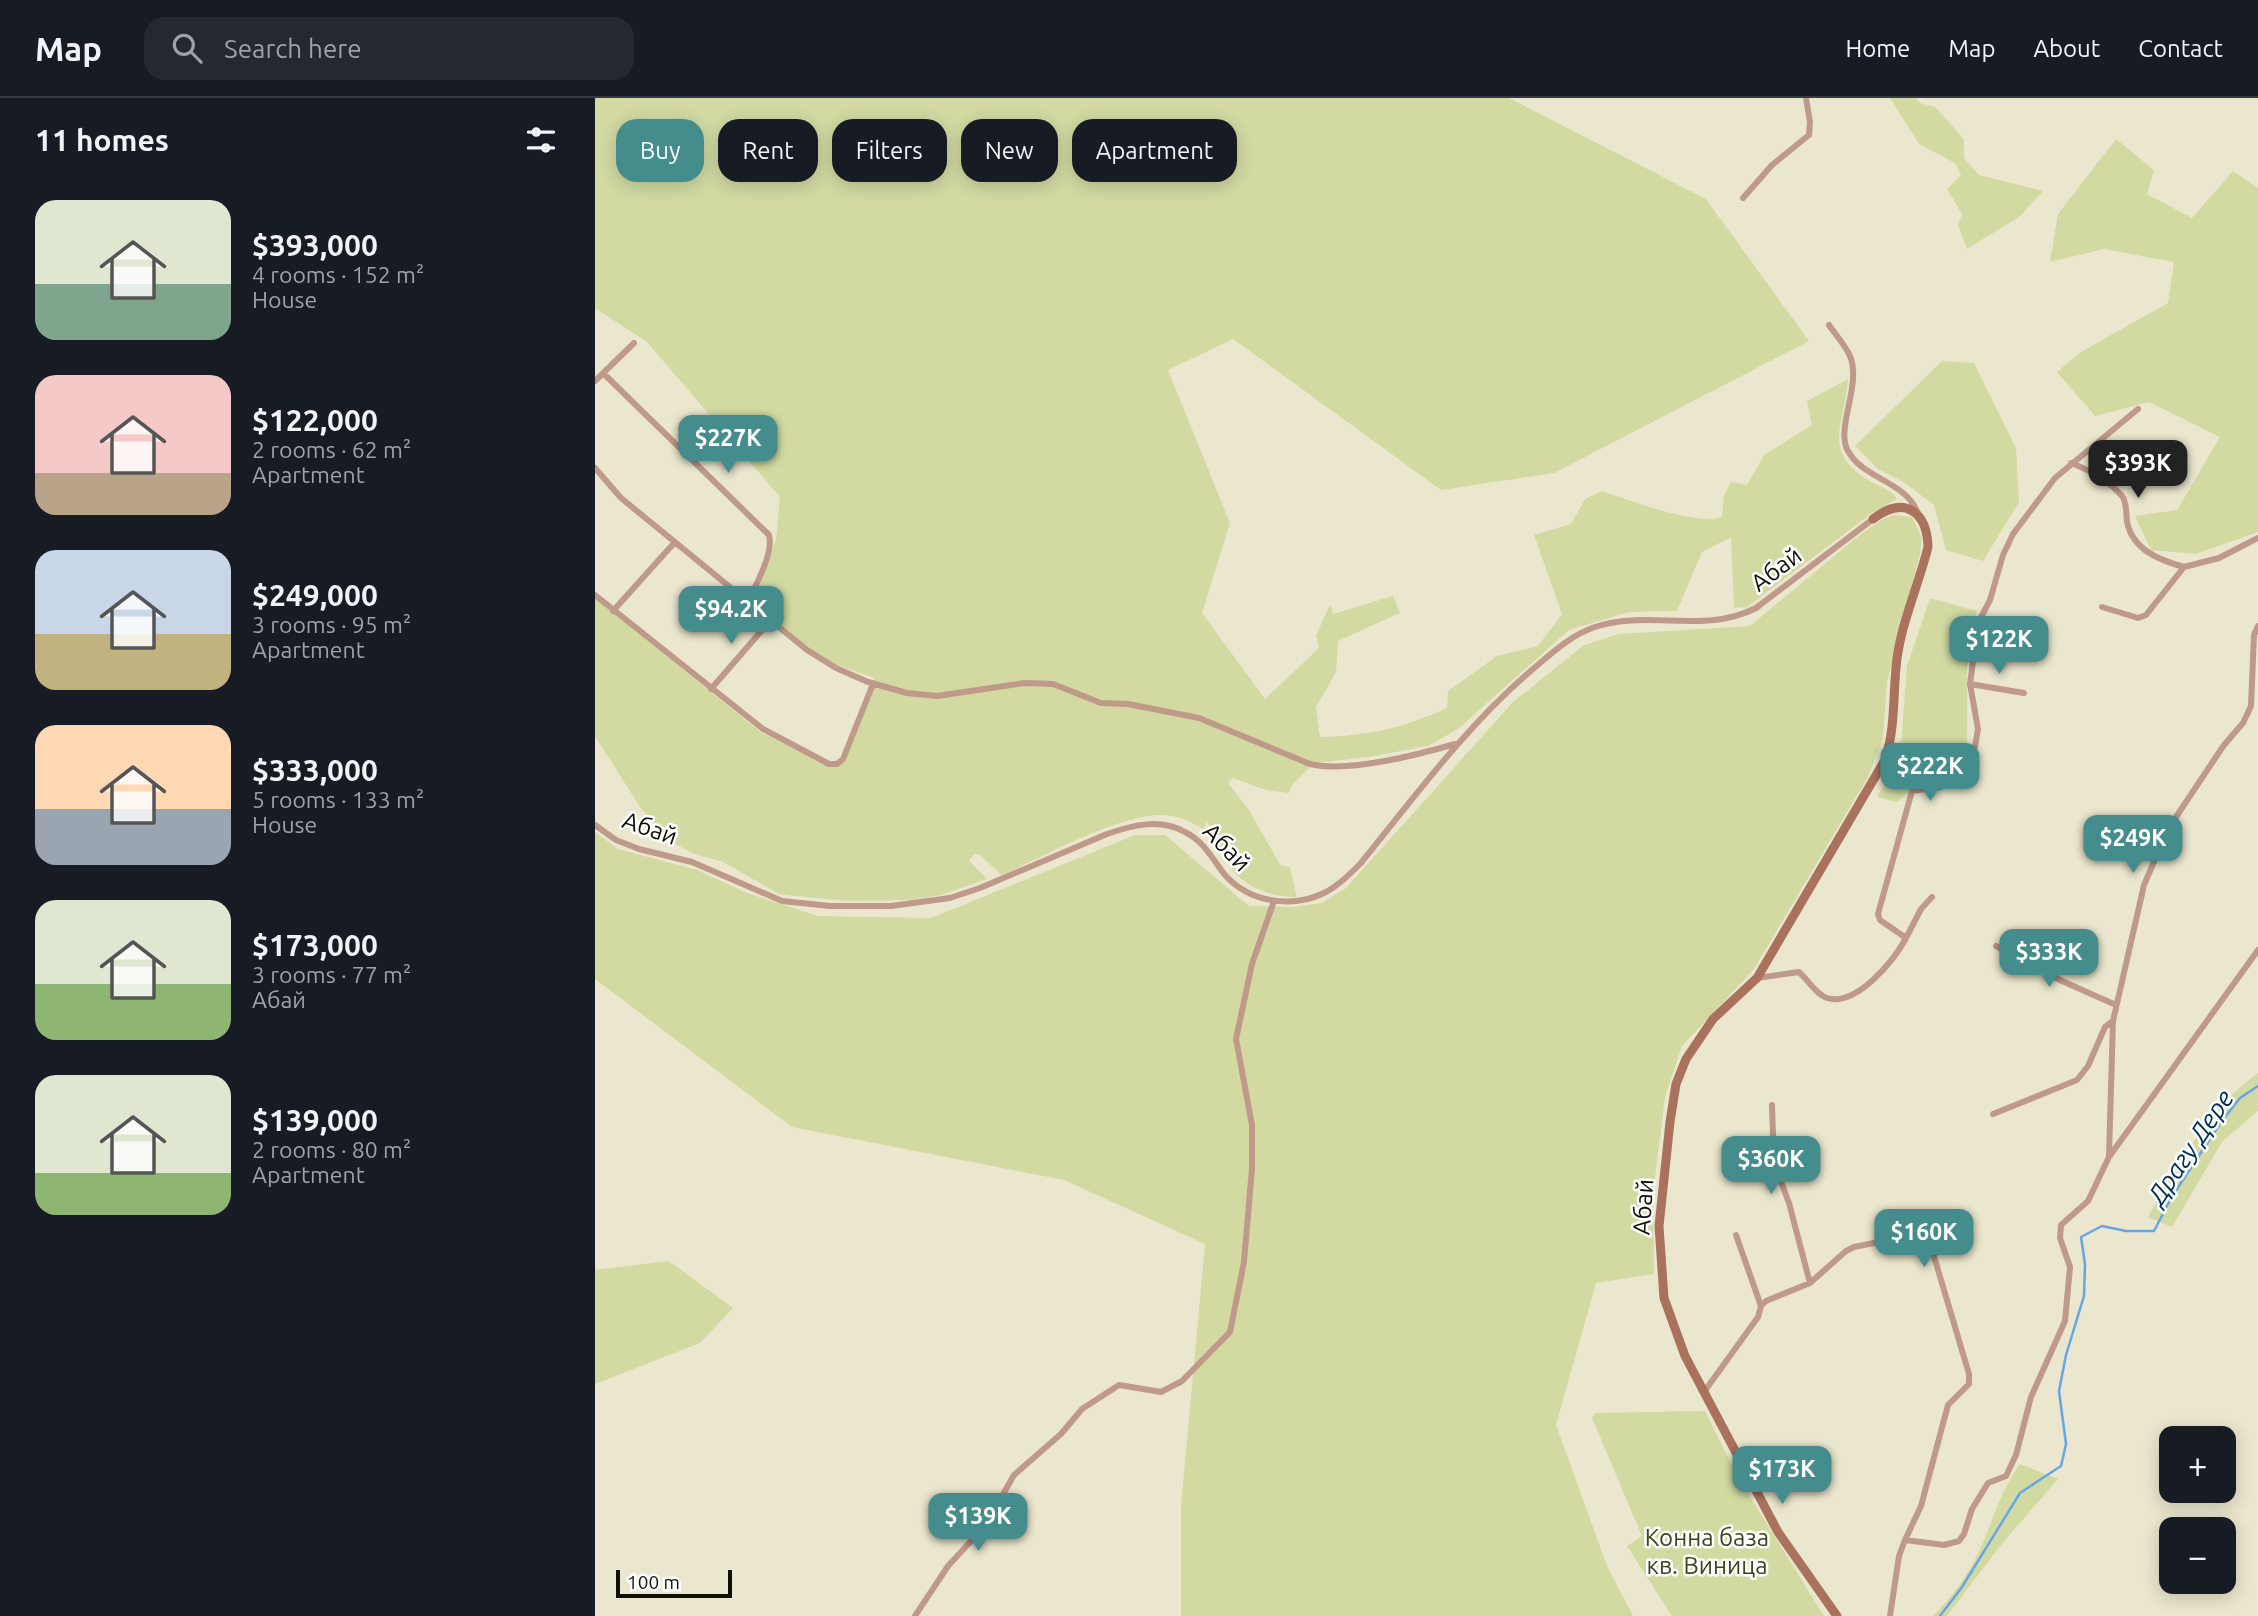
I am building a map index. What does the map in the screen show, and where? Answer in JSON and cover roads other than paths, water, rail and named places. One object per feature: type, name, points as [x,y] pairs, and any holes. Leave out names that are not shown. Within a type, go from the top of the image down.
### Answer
[{"type":"street","points":[[1743,198],[1772,164],[1809,135],[1806,98]]},
{"type":"street","points":[[1829,325],[1850,357],[1853,382],[1844,428],[1846,449],[1854,459],[1907,495],[1918,514]]},
{"type":"street","points":[[595,381],[634,343]]},
{"type":"street","points":[[603,373],[769,535],[771,540],[767,555],[748,603]]},
{"type":"street","points":[[1906,938],[1879,920],[1878,914],[1889,870],[1903,831],[1912,791],[1940,787],[1975,747],[1979,729],[1970,684],[1978,623],[1990,600],[2003,555],[2013,534],[2055,478],[2138,410]]},
{"type":"street","points":[[2071,463],[2089,471],[2124,498],[2133,538],[2147,552],[2163,562],[2184,567],[2219,558],[2258,538]]},
{"type":"street","points":[[595,468],[621,498],[770,621],[826,662],[873,684],[907,693],[937,696],[994,687],[1053,684],[1101,703],[1128,704],[1199,718],[1243,738],[1327,768],[1397,758],[1457,744]]},
{"type":"street","name":"Абай","points":[[595,825],[616,840],[639,849],[692,862],[782,901],[830,906],[891,906],[950,898],[1117,830],[1143,824],[1158,824],[1186,832],[1210,853],[1226,875],[1255,897],[1274,901],[1308,899],[1342,881],[1361,863],[1457,744],[1517,682],[1575,636],[1596,627],[1619,622],[1699,623],[1742,615],[1777,593],[1873,519],[1893,509],[1911,510],[1918,514],[1923,518],[1928,547],[1896,668],[1890,745],[1885,760],[1757,978],[1713,1019],[1696,1041],[1676,1084],[1659,1226],[1664,1298],[1681,1346],[1778,1532],[1837,1616]]},
{"type":"street","points":[[613,611],[675,542]]},
{"type":"street","points":[[2102,607],[2129,617],[2146,615],[2184,567]]},
{"type":"street","points":[[595,595],[763,729],[829,764],[837,764],[843,759],[873,684]]},
{"type":"street","points":[[711,689],[770,621]]},
{"type":"street","points":[[2109,1157],[2113,1021],[2144,885],[2159,846],[2203,774],[2243,723],[2251,706],[2254,635],[2258,626]]},
{"type":"street","points":[[1970,684],[2024,693]]},
{"type":"street","points":[[1757,978],[1799,972],[1822,996],[1837,1000],[1849,997],[1884,970],[1897,955],[1921,909],[1932,897]]},
{"type":"street","points":[[915,1616],[948,1566],[985,1526],[1014,1475],[1061,1434],[1082,1409],[1119,1385],[1161,1392],[1182,1381],[1230,1332],[1244,1262],[1252,1168],[1252,1125],[1236,1039],[1252,964],[1274,901]]},
{"type":"street","points":[[1996,946],[2062,981],[2116,1005]]},
{"type":"street","points":[[1905,1540],[1944,1545],[1959,1541],[1972,1509],[1988,1483],[2006,1476],[2016,1455],[2031,1397],[2066,1321],[2070,1267],[2060,1238],[2061,1225],[2088,1201],[2109,1157],[2258,950]]},
{"type":"street","points":[[1993,1114],[2077,1080],[2088,1066],[2105,1027],[2113,1021]]},
{"type":"street","points":[[1772,1105],[1774,1163],[1789,1203],[1810,1283]]},
{"type":"street","points":[[1736,1235],[1761,1306]]},
{"type":"street","points":[[1704,1392],[1758,1317],[1761,1306],[1766,1301],[1810,1283],[1854,1247],[1889,1240],[1930,1243],[1969,1374],[1969,1384],[1948,1405],[1921,1506],[1899,1556],[1890,1616]]},
{"type":"waterway","name":"Драгу Дере","points":[[1940,1616],[1962,1587],[2020,1493],[2061,1466],[2066,1444],[2059,1391],[2066,1355],[2084,1296],[2085,1264],[2081,1237],[2102,1226],[2126,1231],[2154,1231],[2171,1198],[2221,1122],[2240,1098],[2258,1086]]},
{"type":"park label","name":"Конна база кв. Виница","points":[[1707,1551]]}]
